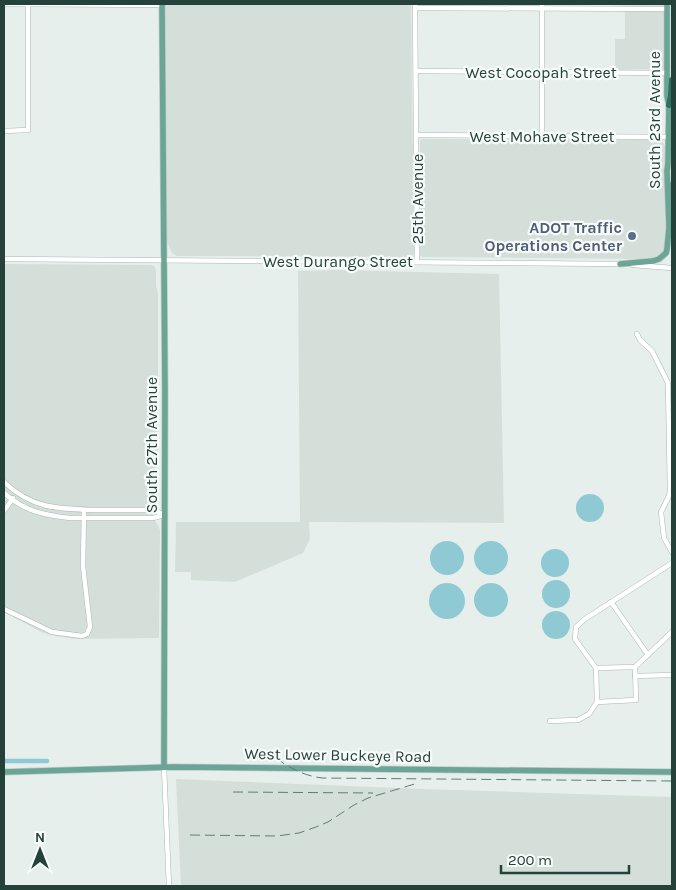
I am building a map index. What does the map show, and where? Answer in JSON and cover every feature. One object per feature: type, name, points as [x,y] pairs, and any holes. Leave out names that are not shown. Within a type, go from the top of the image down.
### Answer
[{"type":"highway","points":[[669,105],[672,80]]},
{"type":"main road","name":"South 27th Avenue","points":[[162,4],[165,392],[164,767]]},
{"type":"main road","name":"South 23rd Avenue","points":[[667,6],[666,73],[669,105],[667,171],[669,226],[672,236]]},
{"type":"main road","points":[[668,163],[672,198]]},
{"type":"main road","points":[[620,264],[660,259],[666,254],[669,226]]},
{"type":"main road","name":"West Lower Buckeye Road","points":[[4,772],[164,767],[672,772]]},
{"type":"street","points":[[4,4],[162,4]]},
{"type":"street","points":[[4,131],[28,130],[28,4]]},
{"type":"street","points":[[415,6],[667,6]]},
{"type":"street","name":"25th Avenue","points":[[415,6],[417,262]]},
{"type":"street","points":[[542,6],[542,136]]},
{"type":"street","name":"West Cocopah Street","points":[[416,71],[666,73]]},
{"type":"street","name":"West Mohave Street","points":[[416,135],[668,137]]},
{"type":"street","name":"West Durango Street","points":[[4,259],[620,264],[672,268]]},
{"type":"street","points":[[637,334],[640,340],[652,352],[668,383],[670,491],[662,512],[664,538],[672,552]]},
{"type":"street","points":[[4,482],[16,493],[43,506],[84,510],[154,510],[164,515]]},
{"type":"street","points":[[4,493],[12,500],[37,513],[56,516],[154,518],[164,515]]},
{"type":"street","points":[[4,511],[16,493]]},
{"type":"street","points":[[4,609],[52,632],[62,635],[82,636],[87,634],[90,627],[83,566],[84,510]]},
{"type":"street","points":[[550,721],[578,720],[589,714],[597,702],[596,668],[575,639],[576,627],[585,619],[672,563]]},
{"type":"street","points":[[611,602],[648,655]]},
{"type":"street","points":[[596,668],[635,667],[672,633]]},
{"type":"street","points":[[597,702],[636,700],[635,667]]},
{"type":"street","points":[[635,676],[672,675]]},
{"type":"street","name":"South 27th Avenue","points":[[164,767],[168,886]]},
{"type":"shaded area","points":[[164,4],[411,4],[414,254],[412,256],[177,256],[172,253],[166,237]]},
{"type":"shaded area","points":[[605,4],[665,4],[665,69],[615,70],[615,39],[625,39],[625,6]]},
{"type":"shaded area","points":[[422,139],[658,140],[663,142],[665,146],[666,247],[655,259],[422,257],[420,255],[420,141]]},
{"type":"shaded area","points":[[4,264],[151,265],[156,270],[158,294],[158,449],[155,475],[155,521],[160,530],[159,638],[76,639],[55,636],[43,633],[4,612]]},
{"type":"shaded area","points":[[337,270],[499,274],[504,523],[309,522],[310,539],[303,553],[235,582],[191,580],[191,572],[175,572],[176,522],[300,522],[298,271]]},
{"type":"shaded area","points":[[176,779],[672,797],[672,886],[181,886]]},
{"type":"water","points":[[590,494],[600,498],[604,508],[600,518],[590,522],[580,518],[576,508],[580,498]]},
{"type":"water","points":[[447,541],[454,542],[459,546],[463,551],[463,565],[459,570],[454,574],[447,575],[440,574],[435,570],[431,565],[430,558],[431,551],[435,546],[440,542]]},
{"type":"water","points":[[491,541],[498,542],[503,546],[507,551],[507,565],[503,570],[498,574],[491,575],[484,574],[479,570],[475,565],[474,558],[475,551],[479,546],[484,542]]},
{"type":"water","points":[[555,549],[565,553],[569,563],[565,573],[555,577],[545,573],[541,563],[545,553]]},
{"type":"water","points":[[556,580],[566,584],[570,594],[566,604],[556,608],[546,604],[542,594],[546,584]]},
{"type":"water","points":[[447,583],[459,589],[465,601],[459,613],[447,619],[435,613],[429,601],[435,589]]},
{"type":"water","points":[[491,583],[503,588],[508,600],[503,612],[491,617],[479,612],[474,600],[479,588]]},
{"type":"water","points":[[556,611],[566,615],[570,625],[566,635],[556,639],[546,635],[542,625],[546,615]]},
{"type":"waterway","points":[[4,761],[47,761]]},
{"type":"railway","points":[[276,758],[298,771],[322,778],[672,781]]},
{"type":"railway","points":[[190,835],[277,836],[299,833],[328,822],[368,798],[418,783]]},
{"type":"railway","points":[[233,792],[373,793]]},
{"type":"place","name":"ADOT Traffic Operations Center","points":[[632,236]]}]
